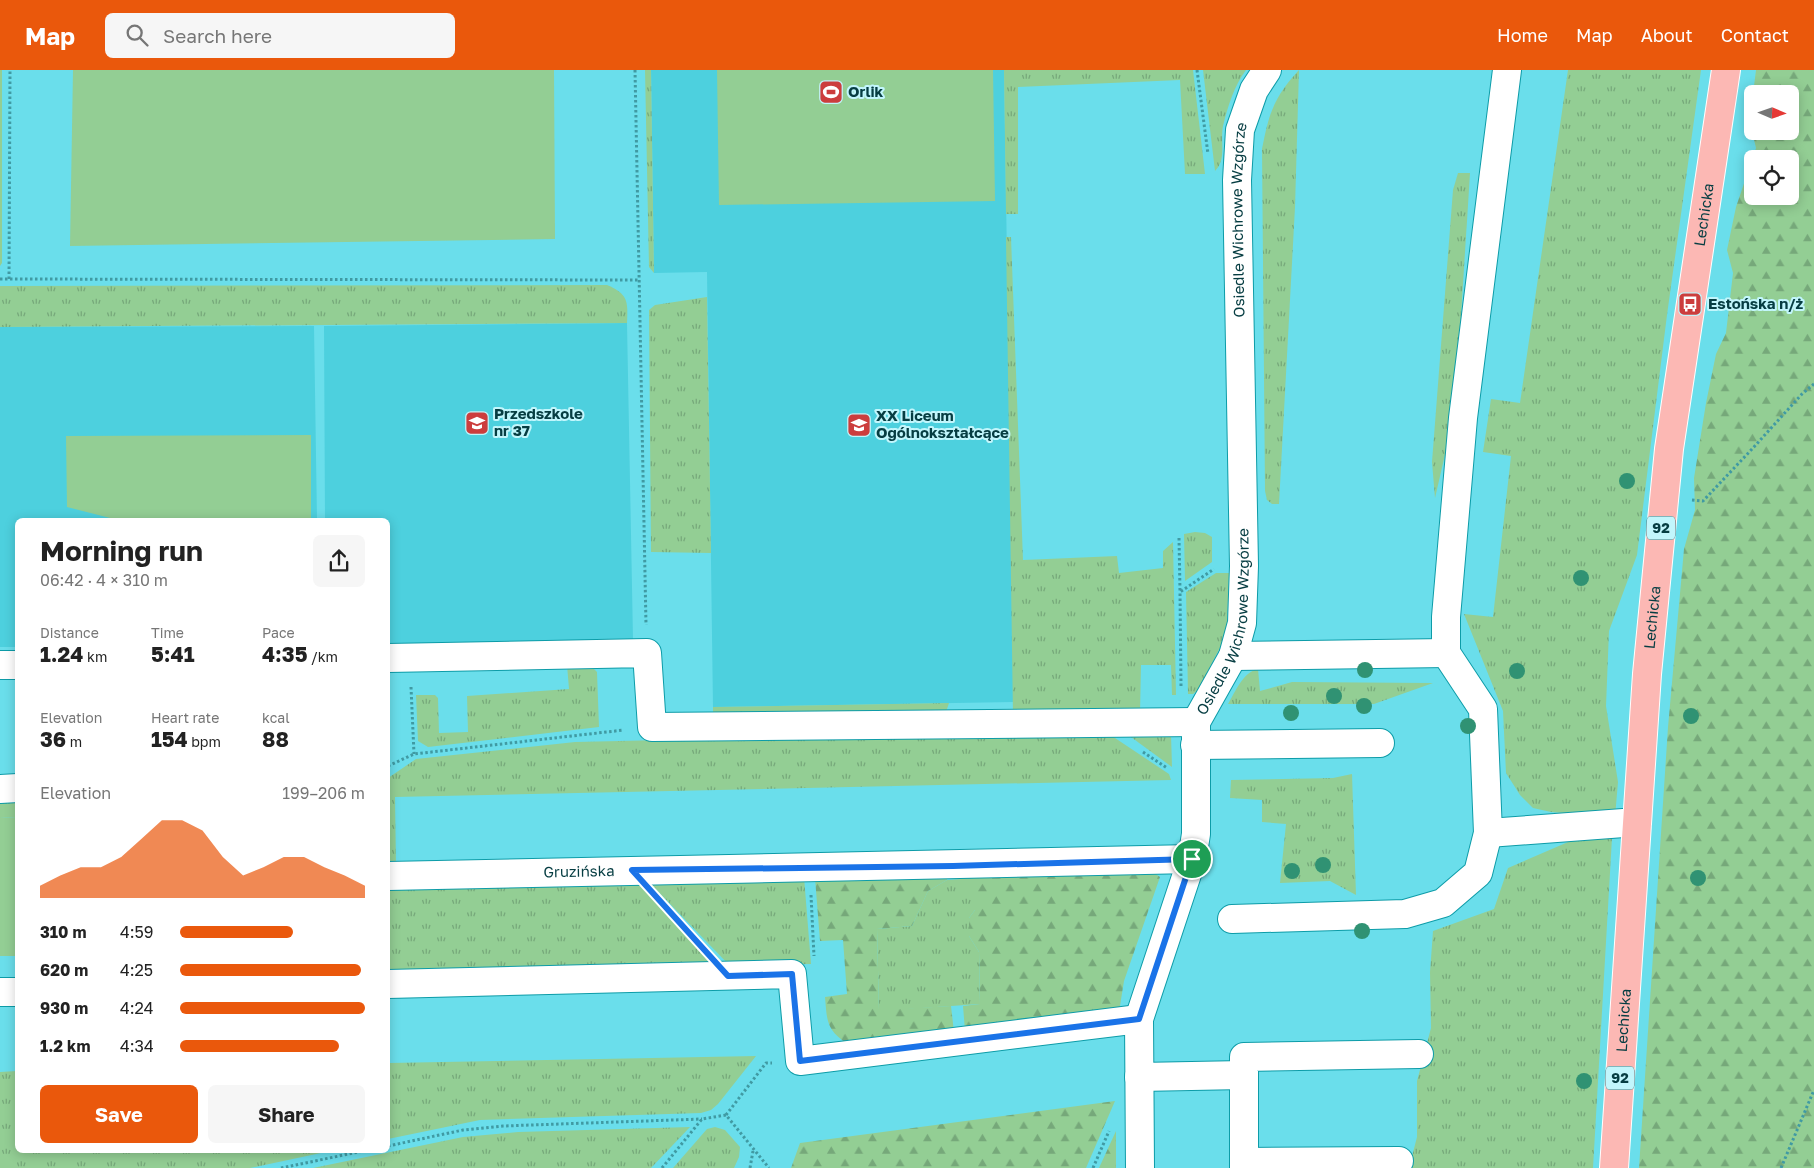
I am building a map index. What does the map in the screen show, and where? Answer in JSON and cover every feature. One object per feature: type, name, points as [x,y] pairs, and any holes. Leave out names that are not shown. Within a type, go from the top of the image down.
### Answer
[{"type":"main road","name":"Lechicka","points":[[1614,1168],[1647,674],[1664,496],[1670,440],[1726,70]]},
{"type":"street","name":"Osiedle Wichrowe Wzgórze","points":[[1140,1168],[1139,1019],[1192,859],[1196,834],[1196,733],[1233,656],[1242,623],[1244,566],[1237,180],[1240,130],[1254,90],[1267,70]]},
{"type":"street","points":[[1232,919],[1405,914],[1443,903],[1478,873],[1488,833],[1483,708],[1446,653],[1446,617],[1463,418],[1507,70]]},
{"type":"street","points":[[399,658],[647,653],[652,727],[1196,733],[1380,743]]},
{"type":"street","points":[[1233,656],[1446,653]]},
{"type":"street","points":[[0,666],[15,665]]},
{"type":"street","points":[[0,789],[15,788]]},
{"type":"street","points":[[1488,833],[1637,822]]},
{"type":"street","name":"Gruzińska","points":[[390,876],[632,870],[953,866],[1192,859]]},
{"type":"street","points":[[390,984],[792,974],[800,1061],[1139,1019]]},
{"type":"street","points":[[0,992],[15,992]]},
{"type":"street","points":[[1399,1161],[1244,1165],[1244,1056],[1419,1054]]},
{"type":"street","points":[[1139,1077],[1244,1075]]},
{"type":"path","points":[[9,279],[10,70]]},
{"type":"path","points":[[635,70],[647,653]]},
{"type":"path","points":[[1197,70],[1208,157]]},
{"type":"path","points":[[0,279],[640,280]]},
{"type":"path","points":[[1664,496],[1702,501],[1754,448],[1802,394],[1814,384]]},
{"type":"path","points":[[1178,538],[1182,693]]},
{"type":"path","points":[[1180,592],[1215,568]]},
{"type":"path","points":[[399,658],[414,754]]},
{"type":"path","points":[[390,765],[414,754],[652,727]]},
{"type":"path","points":[[792,974],[815,969],[810,867]]},
{"type":"path","points":[[632,870],[728,976]]},
{"type":"path","points":[[390,1146],[462,1130],[503,1126],[702,1120],[726,1116],[766,1063],[800,1061]]},
{"type":"path","points":[[1782,1168],[1814,1090]]},
{"type":"path","points":[[726,1116],[769,1168]]},
{"type":"path","points":[[662,1168],[702,1120]]},
{"type":"path","points":[[1093,1168],[1111,1127]]},
{"type":"path","points":[[750,1168],[753,1150]]},
{"type":"path","points":[[281,1168],[354,1153]]},
{"type":"shaded area","name":"XX Liceum Ogólnokształcące","points":[[651,70],[1004,70],[1014,702],[713,707],[707,272],[654,273]]},
{"type":"shaded area","name":"Przedszkole nr 37","points":[[627,323],[633,640],[390,645],[390,518],[325,518],[324,326]]},
{"type":"shaded area","points":[[314,326],[317,518],[15,518],[15,647],[0,647],[0,327]]},
{"type":"green space","points":[[0,70],[2,70],[2,263],[0,266]]},
{"type":"green space","points":[[73,70],[554,70],[555,239],[70,246]]},
{"type":"green space","points":[[645,70],[651,70],[654,273],[649,267]]},
{"type":"green space","points":[[717,70],[993,70],[995,201],[719,205]]},
{"type":"green space","points":[[1004,70],[1193,70],[1205,174],[1185,174],[1180,80],[1018,87],[1018,214],[1006,214]]},
{"type":"green space","points":[[1203,70],[1246,70],[1235,89],[1227,111],[1222,132],[1221,161],[1215,171]]},
{"type":"green space","points":[[1299,70],[1295,207],[1279,504],[1272,504],[1267,500],[1265,491],[1262,149],[1270,115],[1278,97]]},
{"type":"green space","points":[[1568,70],[1701,70],[1667,315],[1637,555],[1609,631],[1606,706],[1618,782],[1615,817],[1551,812],[1533,808],[1520,795],[1506,773],[1503,711],[1464,614],[1493,617],[1511,456],[1483,452],[1491,399],[1520,403]]},
{"type":"green space","points":[[1756,70],[1814,70],[1814,1168],[1639,1168],[1668,727],[1684,549],[1695,510],[1694,478],[1706,403],[1716,354],[1726,333],[1733,273],[1727,250],[1736,207],[1744,184],[1744,205],[1799,205],[1799,150],[1755,150],[1754,140],[1799,140],[1799,85],[1754,85]]},
{"type":"green space","points":[[1458,173],[1470,173],[1455,411],[1435,498],[1432,462],[1453,190]]},
{"type":"green space","points":[[1006,237],[1011,237],[1023,560],[1117,556],[1119,573],[1163,568],[1163,551],[1173,542],[1176,695],[1172,695],[1171,665],[1141,665],[1140,714],[1013,716]]},
{"type":"green space","points":[[607,285],[623,295],[627,304],[627,323],[0,327],[0,286]]},
{"type":"green space","points":[[707,297],[711,553],[651,552],[649,310],[655,305]]},
{"type":"green space","points":[[311,435],[311,518],[110,518],[67,507],[66,436]]},
{"type":"green space","points":[[1205,533],[1212,537],[1212,562],[1185,581],[1184,534]]},
{"type":"green space","points":[[1216,573],[1229,573],[1227,626],[1223,642],[1198,690],[1193,694],[1188,694],[1186,592]]},
{"type":"green space","points":[[584,664],[597,672],[599,727],[428,747],[418,741],[416,695],[435,695],[438,698],[439,733],[468,732],[467,696],[569,689],[567,665]]},
{"type":"green space","points":[[1258,669],[1260,691],[1292,682],[1433,683],[1374,704],[1228,704],[1244,678],[1252,671]]},
{"type":"green space","points":[[949,703],[946,712],[713,713],[713,707]]},
{"type":"green space","points":[[1120,729],[1171,735],[1172,767]]},
{"type":"green space","points":[[1103,730],[1169,774],[1171,780],[395,797],[396,865],[390,860],[390,777],[416,759],[575,742]]},
{"type":"green space","points":[[1352,774],[1356,895],[1330,881],[1280,883],[1286,824],[1262,822],[1262,800],[1230,798],[1231,780],[1333,778]]},
{"type":"green space","points":[[0,798],[15,798],[15,817],[0,818]]},
{"type":"green space","points":[[15,817],[15,956],[0,956],[0,818]]},
{"type":"green space","points":[[1589,833],[1612,838],[1593,1168],[1409,1168],[1417,1137],[1417,1081],[1431,1028],[1430,972],[1433,931],[1494,909],[1508,868]]},
{"type":"green space","points":[[1147,868],[1160,877],[1124,981],[1119,1012],[965,1031],[963,1006],[980,1004],[979,952],[969,936],[969,918],[975,910],[975,878],[958,879],[958,874]]},
{"type":"green space","points":[[948,874],[947,880],[928,891],[912,926],[877,929],[879,1010],[951,1006],[954,1032],[846,1043],[831,1028],[826,1012],[825,997],[847,994],[843,940],[820,941],[815,878]]},
{"type":"green space","points":[[804,877],[811,964],[730,966],[647,880]]},
{"type":"green space","points":[[975,878],[975,910],[969,918],[969,936],[979,952],[980,1004],[879,1011],[877,929],[912,926],[928,891],[947,880]]},
{"type":"green space","points":[[637,881],[713,966],[390,973],[390,887]]},
{"type":"green space","points":[[756,1056],[718,1104],[711,1110],[701,1113],[480,1120],[390,1139],[390,1063]]},
{"type":"green space","points":[[15,1071],[15,1153],[321,1153],[250,1168],[0,1168],[0,1072]]},
{"type":"green space","points":[[1115,1101],[1086,1168],[791,1168],[800,1143]]},
{"type":"green space","points":[[690,1127],[651,1168],[313,1168],[463,1137],[518,1132]]},
{"type":"green space","points":[[715,1127],[725,1130],[740,1147],[739,1157],[734,1168],[673,1168],[707,1129]]},
{"type":"green space","points":[[1116,1131],[1116,1168],[1099,1168]]},
{"type":"place","name":"Orlik","points":[[831,92]]},
{"type":"place","name":"Estońska n/ż","points":[[1690,304]]},
{"type":"place","name":"Przedszkole nr 37","points":[[477,423]]},
{"type":"place","name":"XX Liceum Ogólnokształcące","points":[[859,425]]},
{"type":"route","points":[[1192,859],[1139,1019],[800,1061],[792,974],[728,976],[632,870],[953,866],[1192,859]]}]
